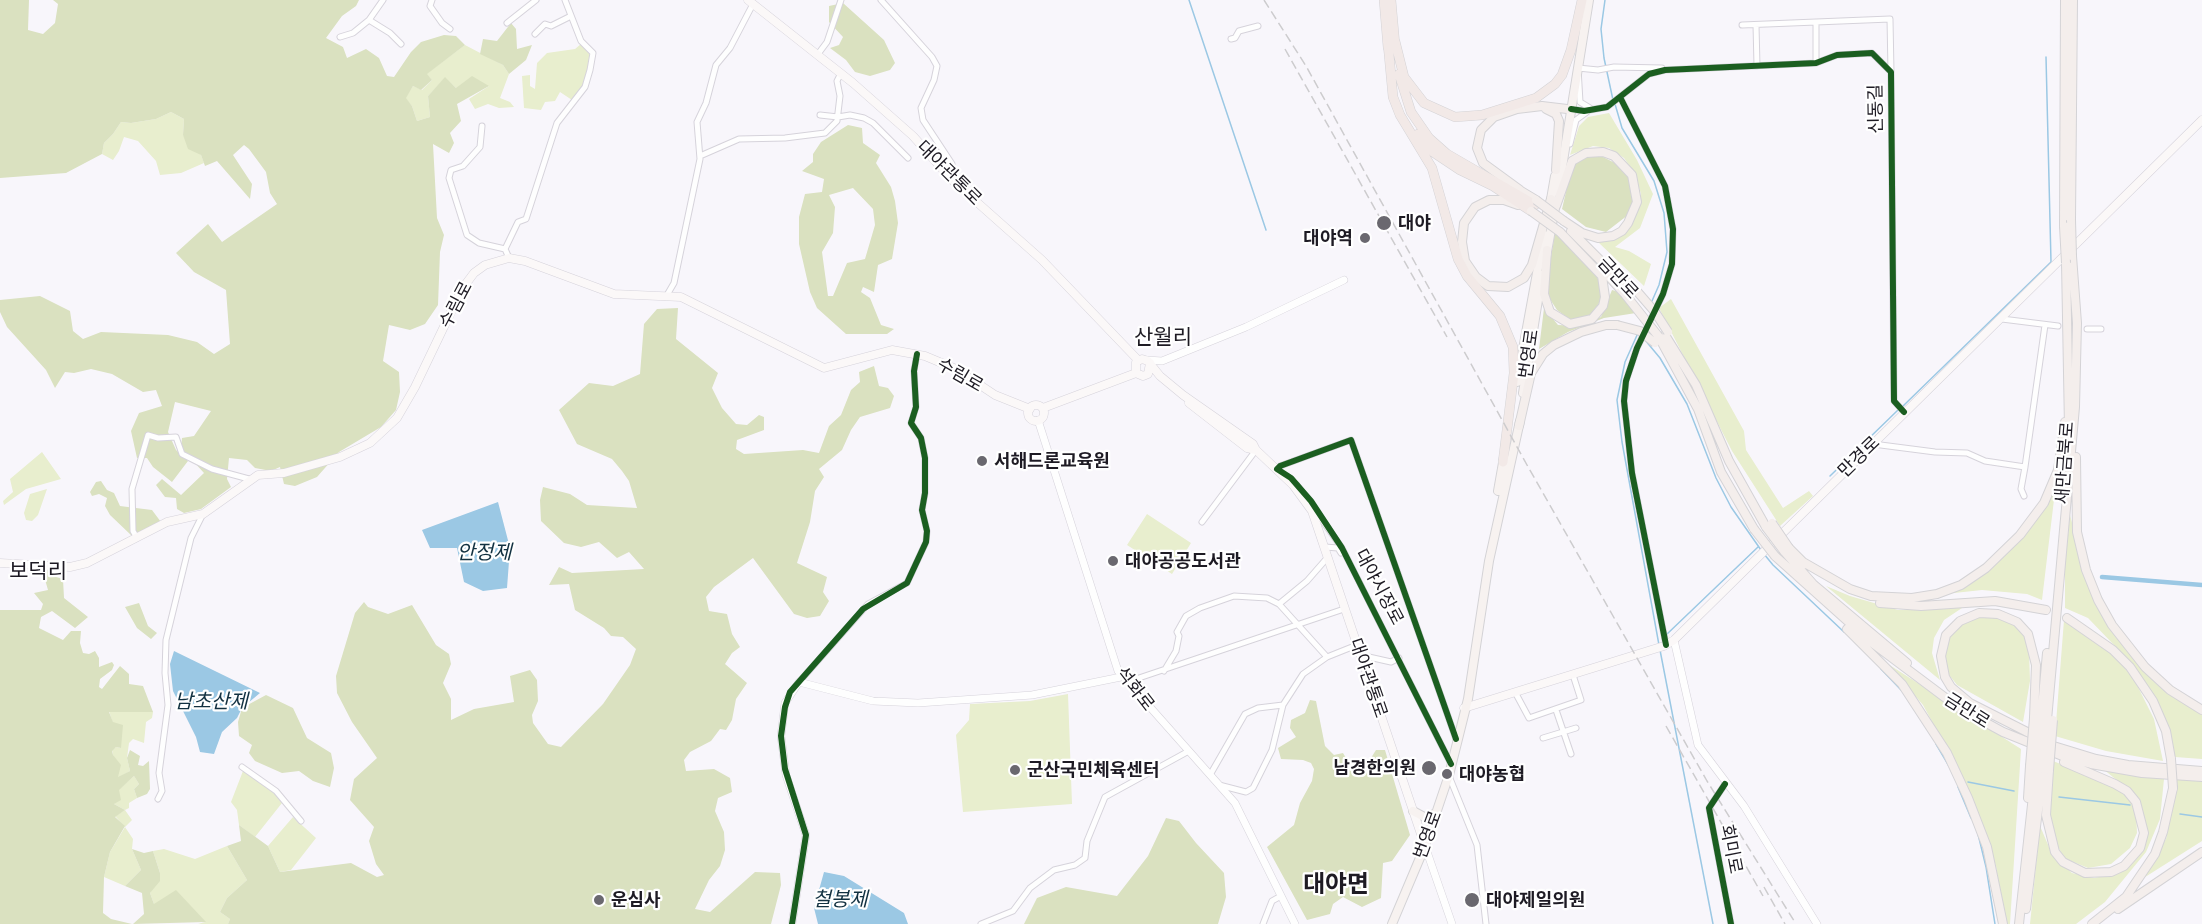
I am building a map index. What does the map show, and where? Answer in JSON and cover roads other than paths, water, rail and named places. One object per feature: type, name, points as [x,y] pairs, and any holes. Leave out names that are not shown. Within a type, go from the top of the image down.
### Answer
[{"type":"highway","points":[[1384,0],[1397,96],[1406,118],[1433,152],[1460,170],[1534,206]]},
{"type":"highway","points":[[1391,0],[1393,97],[1400,115],[1432,168],[1458,260],[1467,276],[1500,316],[1513,347],[1514,373],[1503,462]]},
{"type":"highway","points":[[1391,43],[1404,77],[1424,103],[1445,115],[1474,117],[1528,101],[1555,84],[1562,75],[1571,50],[1583,0]]},
{"type":"highway","name":"새만금북로","points":[[2025,924],[2069,433],[2066,368],[2068,223],[2065,0]]},
{"type":"highway","name":"새만금북로","points":[[2068,223],[2073,0]]},
{"type":"highway","points":[[1391,43],[1400,82],[1411,112],[1429,138],[1468,166],[1534,206]]},
{"type":"highway","points":[[1534,206],[1520,190],[1490,170],[1479,156],[1477,148],[1481,130],[1494,117],[1503,113],[1542,106],[1569,109]]},
{"type":"highway","points":[[1503,113],[1542,108],[1556,114],[1560,126],[1556,170]]},
{"type":"highway","points":[[1534,206],[1496,199],[1482,202],[1469,215],[1462,232],[1462,250],[1470,270],[1482,282],[1502,288],[1513,285],[1524,278],[1532,265],[1553,203],[1560,192],[1572,161],[1586,153],[1594,152],[1614,156],[1624,165],[1637,187],[1634,213],[1622,231],[1613,236],[1598,238],[1562,226]]},
{"type":"highway","points":[[1468,166],[1520,190]]},
{"type":"highway","name":"금만로","points":[[1534,206],[1591,249],[1627,288],[1696,384],[1729,461],[1769,525],[1835,603],[1958,701],[2002,726],[2064,750],[2128,765],[2202,771]]},
{"type":"highway","points":[[1547,250],[1544,294],[1550,312],[1556,318],[1570,324],[1592,319],[1603,306],[1605,297],[1602,276],[1562,226]]},
{"type":"highway","name":"새만금북로","points":[[2044,719],[2061,576],[2075,407],[2077,323],[2068,260]]},
{"type":"highway","points":[[1519,426],[1531,373],[1544,354],[1554,345],[1581,332],[1606,325],[1617,325],[1662,337]]},
{"type":"highway","name":"금만로","points":[[1662,337],[1691,395],[1721,472],[1754,529],[1775,556],[1814,594],[1910,672],[1981,721],[2036,746],[2091,764],[2142,773],[2202,777]]},
{"type":"highway","points":[[1803,562],[1850,589],[1889,598],[1937,594],[1961,585],[1986,568],[2020,535],[2044,503],[2058,470],[2064,435],[2066,368]]},
{"type":"highway","points":[[2075,407],[2077,532],[2086,570],[2094,590],[2112,625],[2145,667],[2170,690],[2202,710]]},
{"type":"highway","points":[[1787,549],[1839,587],[1882,603],[1921,606],[1995,601],[2046,610]]},
{"type":"highway","points":[[1814,594],[1902,684],[1947,753],[1987,847],[2003,924]]},
{"type":"highway","points":[[2044,719],[2036,665],[2028,634],[2016,622],[1998,614],[1979,613],[1960,621],[1946,635],[1941,656],[1945,677],[1950,687],[1970,703],[2064,750]]},
{"type":"highway","points":[[2067,618],[2113,650],[2130,667],[2153,701],[2166,731],[2171,759],[2173,788],[2163,832],[2150,862],[2126,897],[2094,924]]},
{"type":"highway","points":[[1981,721],[2026,747],[2101,777],[2127,791],[2136,802],[2143,822],[2140,848],[2134,858],[2111,873],[2098,874],[2073,869],[2063,862],[2055,852],[2048,832],[2039,768]]},
{"type":"highway","name":"새만금북로","points":[[2019,924],[2039,768]]},
{"type":"highway","points":[[2094,924],[2202,852]]},
{"type":"main road","name":"번영로","points":[[1392,924],[1425,846],[1449,775],[1464,708],[1503,462],[1569,109],[1583,0]]},
{"type":"main road","name":"번영로","points":[[1464,708],[1468,699],[1489,561],[1519,426],[1533,323],[1547,250],[1556,170],[1578,68],[1589,0]]},
{"type":"main road","name":"대야관통로","points":[[750,2],[841,73],[912,136],[952,180],[1042,260],[1147,365],[1253,444],[1256,450],[1277,469],[1309,505],[1425,846]]},
{"type":"main road","name":"만경로","points":[[1464,708],[1573,675],[1654,648],[1664,641],[1674,640],[1872,444],[1902,410],[2002,319],[2202,120]]},
{"type":"main road","name":"수림로","points":[[0,563],[70,567],[87,563],[167,522],[203,514],[249,479],[340,457],[370,443],[397,418],[415,387],[462,289],[474,273],[485,265],[508,258],[525,261],[614,294],[681,297],[824,368],[892,350],[917,354],[938,361],[995,395],[1030,409],[1035,405],[1043,408],[1136,373]]},
{"type":"main road","points":[[1147,365],[1136,373],[1134,367],[1147,365]]},
{"type":"main road","points":[[1030,409],[1030,417],[1038,420],[1044,414],[1043,408]]},
{"type":"main road","points":[[1413,811],[1426,818],[1436,813]]},
{"type":"street","points":[[340,38],[353,33],[369,20],[383,0]]},
{"type":"street","points":[[432,0],[430,6],[450,29]]},
{"type":"street","points":[[507,23],[536,0]]},
{"type":"street","points":[[508,258],[505,249],[518,222],[526,219],[557,123],[585,87],[590,70],[593,53],[580,41],[565,0]]},
{"type":"street","points":[[818,54],[827,42],[842,0]]},
{"type":"street","points":[[881,0],[932,57],[937,66],[934,80],[921,108],[923,120],[952,164],[952,180]]},
{"type":"street","points":[[667,295],[674,283],[700,156],[697,122],[706,104],[716,65],[730,48],[750,2]]},
{"type":"street","points":[[535,34],[545,24],[551,26],[571,16]]},
{"type":"street","points":[[1742,25],[1816,24],[1840,19],[1890,19],[1891,72]]},
{"type":"street","points":[[369,20],[390,33],[401,44]]},
{"type":"street","points":[[1816,24],[1816,63]]},
{"type":"street","points":[[1756,25],[1756,66]]},
{"type":"street","points":[[1231,39],[1235,38],[1239,31],[1258,26]]},
{"type":"street","name":"신동길","points":[[1569,109],[1596,110],[1607,107],[1619,100],[1649,74],[1688,68],[1816,63],[1837,54],[1872,53],[1891,72],[1894,401],[1902,410]]},
{"type":"street","points":[[1596,110],[1585,107],[1580,102],[1578,68],[1598,70],[1688,68]]},
{"type":"street","points":[[700,156],[739,139],[785,138],[825,133],[838,117],[840,96],[837,81],[841,73]]},
{"type":"street","points":[[1619,100],[1665,186],[1673,229],[1672,264],[1663,294],[1641,338],[1626,381],[1624,417],[1664,641]]},
{"type":"street","points":[[1560,192],[1574,124],[1583,113],[1596,110]]},
{"type":"street","points":[[819,115],[838,117],[850,115],[873,123],[908,158]]},
{"type":"street","points":[[482,126],[480,147],[463,166],[451,170],[449,178],[467,235],[479,243],[505,249]]},
{"type":"street","points":[[1147,365],[1289,311],[1345,280]]},
{"type":"street","points":[[2002,319],[2058,326]]},
{"type":"street","points":[[2024,495],[2021,489],[2045,325]]},
{"type":"street","points":[[2087,329],[2101,329]]},
{"type":"street","points":[[792,924],[806,835],[786,775],[781,736],[785,703],[799,682],[868,604],[907,583],[926,542],[927,531],[922,510],[926,493],[926,458],[921,438],[910,423],[916,407],[914,371],[917,354]]},
{"type":"street","name":"석화로","points":[[1038,420],[1115,664],[1124,680],[1239,809],[1295,924]]},
{"type":"street","points":[[137,538],[133,531],[132,489],[148,435],[176,437],[182,454],[212,469],[249,479]]},
{"type":"street","points":[[1277,469],[1351,440],[1456,739]]},
{"type":"street","points":[[1872,444],[1935,452],[1967,453],[1985,461],[2025,467]]},
{"type":"street","points":[[1202,522],[1256,450]]},
{"type":"street","name":"대야시장로","points":[[1277,469],[1291,478],[1311,501],[1353,570],[1451,764]]},
{"type":"street","points":[[158,799],[162,792],[159,773],[168,705],[165,673],[166,640],[191,538],[203,514]]},
{"type":"street","points":[[1325,547],[1338,548],[1353,570]]},
{"type":"street","points":[[1279,604],[1307,581],[1328,557]]},
{"type":"street","points":[[1164,671],[1176,651],[1179,636],[1177,632],[1186,616],[1200,608],[1234,596],[1267,598],[1279,604],[1327,657]]},
{"type":"street","points":[[799,682],[873,701],[918,703],[1032,695],[1164,671],[1344,609]]},
{"type":"street","points":[[1674,640],[1698,745],[1725,784],[1744,806],[1817,924]]},
{"type":"street","points":[[1220,785],[1246,792],[1253,788],[1272,750],[1283,705],[1303,674],[1327,657],[1357,645]]},
{"type":"street","points":[[1360,655],[1391,662],[1399,658]]},
{"type":"street","points":[[1515,692],[1529,718],[1581,700],[1573,675]]},
{"type":"street","points":[[1210,775],[1245,714],[1258,708],[1283,705]]},
{"type":"street","points":[[1556,710],[1571,754]]},
{"type":"street","points":[[1543,738],[1576,728]]},
{"type":"street","points":[[981,924],[1013,910],[1030,888],[1054,870],[1075,865],[1085,858],[1088,841],[1105,797],[1187,752]]},
{"type":"street","points":[[242,767],[276,791],[301,821]]},
{"type":"street","points":[[1449,775],[1477,845],[1486,924]]},
{"type":"street","name":"회미로","points":[[1725,784],[1708,808],[1731,924]]},
{"type":"street","name":"대야관통로","points":[[1425,846],[1452,924]]},
{"type":"street","points":[[1263,924],[1272,901],[1281,896]]},
{"type":"water","name":"안정제","points":[[498,502],[510,548],[507,588],[483,591],[464,582],[457,548],[430,548],[422,530]]},
{"type":"water","name":"남초산제","points":[[174,651],[260,693],[242,708],[237,718],[222,732],[214,754],[200,752],[196,737],[173,691],[170,664]]},
{"type":"water","name":"철봉제","points":[[824,872],[844,876],[904,913],[908,924],[818,924],[814,908]]},
{"type":"waterway","points":[[1189,0],[1266,230]]},
{"type":"waterway","points":[[1605,0],[1601,29],[1604,58],[1613,100]]},
{"type":"waterway","points":[[1902,407],[2051,262],[2046,57]]},
{"type":"waterway","points":[[1615,104],[1622,128],[1654,181],[1664,213],[1667,252],[1659,285],[1652,301]]},
{"type":"waterway","points":[[1638,333],[1625,362],[1617,400],[1622,442],[1659,645]]},
{"type":"waterway","points":[[1645,340],[1660,358],[1687,404],[1716,478],[1731,507],[1761,550]]},
{"type":"waterway","points":[[1830,476],[1898,410]]},
{"type":"waterway","points":[[1666,635],[1758,547]]},
{"type":"waterway","points":[[1764,554],[1844,632]]},
{"type":"waterway","points":[[2102,577],[2202,585]]},
{"type":"waterway","points":[[1660,650],[1713,924]]},
{"type":"waterway","points":[[1881,669],[1903,692]]},
{"type":"waterway","points":[[1936,744],[1949,766]]},
{"type":"waterway","points":[[1968,782],[2014,791]]},
{"type":"waterway","points":[[1958,787],[1971,818]]},
{"type":"waterway","points":[[2059,797],[2130,805]]},
{"type":"waterway","points":[[2180,814],[2202,817]]},
{"type":"waterway","points":[[1978,834],[1995,924]]},
{"type":"railway","points":[[1264,0],[1306,66],[1527,465],[1707,781],[1796,924]]},
{"type":"railway","points":[[1285,49],[1447,337]]},
{"type":"railway","points":[[1666,726],[1763,896]]},
{"type":"railway","points":[[1764,887],[1785,924]]},
{"type":"place","name":"대야","points":[[1384,223]]},
{"type":"place","name":"대야역","points":[[1365,238]]},
{"type":"place","name":"서해드론교육원","points":[[982,461]]},
{"type":"place","name":"대야공공도서관","points":[[1113,561]]},
{"type":"place","name":"남경한의원","points":[[1429,768]]},
{"type":"place","name":"군산국민체육센터","points":[[1015,770]]},
{"type":"place","name":"대야농협","points":[[1447,774]]},
{"type":"place","name":"운심사","points":[[599,900]]},
{"type":"place","name":"대야제일의원","points":[[1472,900]]},
{"type":"district","name":"산월리","points":[[1163,338]]},
{"type":"district","name":"보덕리","points":[[38,572]]},
{"type":"district","name":"대야면","points":[[1336,885]]}]
